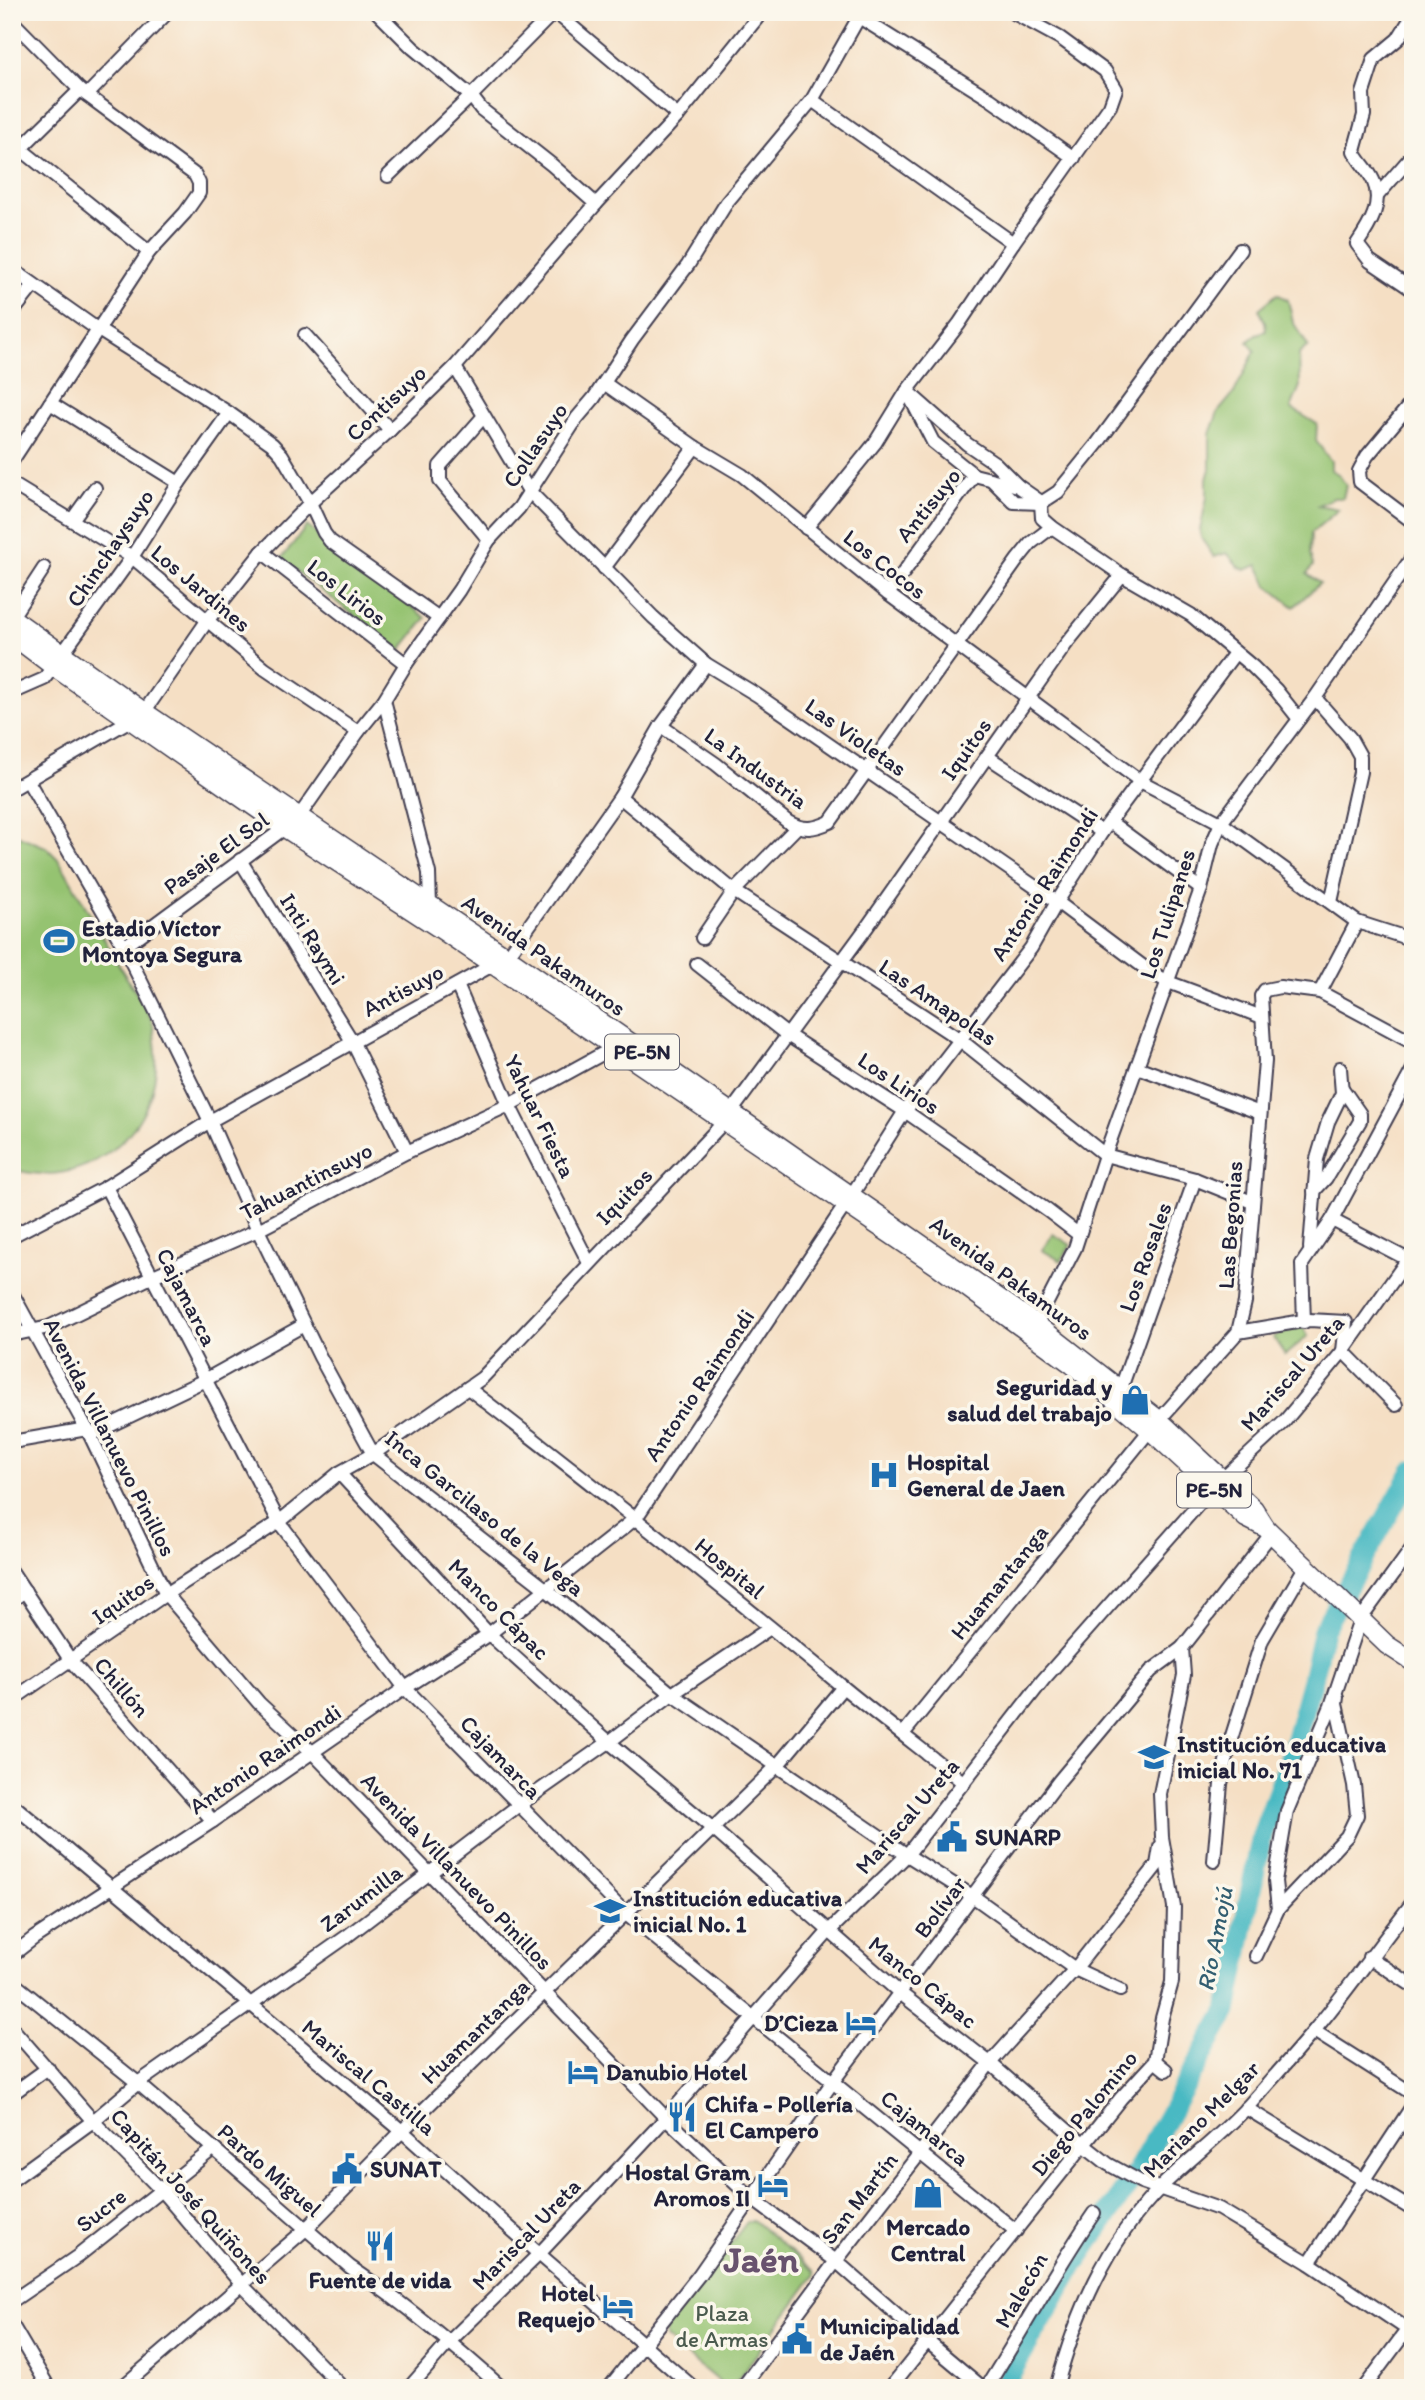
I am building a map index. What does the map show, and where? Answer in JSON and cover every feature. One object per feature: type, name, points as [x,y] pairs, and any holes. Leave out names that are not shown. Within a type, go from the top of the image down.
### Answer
[{"type":"highway","name":"Avenida Pakamuros","points":[[12,617],[57,661]]},
{"type":"highway","name":"Avenida Pakamuros","points":[[12,635],[57,661],[727,1118],[1036,1324],[1121,1388],[1155,1425],[1217,1484],[1254,1509],[1269,1531],[1356,1615]]},
{"type":"highway","name":"Avenida Pakamuros","points":[[292,823],[430,906],[613,1048],[727,1118]]},
{"type":"highway","name":"Avenida Pakamuros","points":[[849,1199],[1155,1425]]},
{"type":"highway","name":"PE-5N","points":[[1356,1615],[1387,1645],[1413,1677]]},
{"type":"highway","name":"PE-5N","points":[[1387,1645],[1413,1662]]},
{"type":"street","points":[[149,252],[15,149],[84,93],[168,12]]},
{"type":"street","points":[[377,12],[413,47],[471,96],[481,109],[552,164],[596,204]]},
{"type":"street","points":[[388,176],[555,12],[678,116]]},
{"type":"street","name":"Contisuyo","points":[[12,789],[137,717],[207,621],[262,552],[310,503],[455,367],[596,204],[678,116],[762,12]]},
{"type":"street","points":[[806,528],[863,460],[907,391],[959,324],[1110,106],[1116,89],[1105,71],[1060,38],[1012,12]]},
{"type":"street","points":[[859,14],[990,99],[1074,158]]},
{"type":"street","name":"Collasuyo","points":[[292,823],[384,700],[489,540],[519,508],[577,418],[688,265],[727,202],[812,100],[859,14]]},
{"type":"street","points":[[1413,15],[1398,40],[1374,59],[1363,93],[1364,115],[1354,151],[1374,180],[1378,202],[1357,244],[1370,261],[1413,290]]},
{"type":"street","points":[[12,21],[84,93],[195,175],[200,183],[199,192],[185,213],[149,252],[12,461]]},
{"type":"street","points":[[812,100],[1013,243]]},
{"type":"street","points":[[1377,196],[1413,155]]},
{"type":"street","points":[[993,481],[1014,502],[1041,503],[1058,492],[1076,472],[1240,250]]},
{"type":"street","points":[[12,270],[97,329],[229,413],[277,449],[330,541],[439,618]]},
{"type":"street","points":[[12,313],[34,285]]},
{"type":"street","points":[[305,335],[390,430]]},
{"type":"street","name":"Las Violetas","points":[[455,367],[528,491],[653,617],[706,664],[757,695],[868,771],[1057,902],[1149,971],[1168,982],[1262,1017]]},
{"type":"street","name":"Los Cocos","points":[[604,383],[695,447],[742,475],[888,594],[1140,781],[1221,823]]},
{"type":"street","points":[[907,391],[933,442],[974,475]]},
{"type":"street","points":[[907,391],[967,444],[995,463],[1018,486],[1041,503],[1042,518],[1052,527],[1122,575],[1191,615],[1276,690],[1299,719]]},
{"type":"street","points":[[1413,401],[1367,456],[1359,471],[1360,482],[1413,522]]},
{"type":"street","points":[[50,403],[178,484]]},
{"type":"street","name":"Chinchaysuyo","points":[[12,693],[44,678],[132,557],[178,484],[229,413]]},
{"type":"street","points":[[483,417],[440,466],[438,473],[443,486],[489,540]]},
{"type":"street","points":[[604,568],[695,447]]},
{"type":"street","name":"Antisuyo","points":[[888,594],[974,475],[1018,486]]},
{"type":"street","name":"Los Jardines","points":[[12,484],[132,557],[265,669],[358,732]]},
{"type":"street","points":[[72,520],[94,488]]},
{"type":"street","points":[[868,771],[955,645],[1031,543],[1052,527]]},
{"type":"street","name":"Los Lirios","points":[[262,552],[406,664]]},
{"type":"street","name":"Los Tulipanes","points":[[1036,1324],[1075,1248],[1105,1155],[1201,889],[1212,844],[1221,823],[1315,698],[1413,556]]},
{"type":"street","points":[[12,617],[44,568]]},
{"type":"street","name":"Iquitos","points":[[12,1700],[166,1594],[279,1522],[338,1473],[373,1454],[482,1378],[727,1118],[1094,607],[1122,575]]},
{"type":"street","name":"Antonio Raimondi","points":[[12,1955],[489,1634],[636,1518],[905,1111],[1031,948],[1057,902],[1106,827],[1234,653]]},
{"type":"street","name":"Antisuyo","points":[[12,1236],[106,1187],[210,1121],[500,961],[620,797],[661,726],[706,664]]},
{"type":"street","points":[[1315,698],[1335,719],[1360,755],[1360,772],[1331,902]]},
{"type":"street","points":[[384,700],[429,873],[430,906]]},
{"type":"street","name":"La Industria","points":[[661,726],[716,764],[797,827],[814,829],[830,822],[868,771]]},
{"type":"street","points":[[988,757],[1106,827],[1201,889]]},
{"type":"street","name":"Inca Garcilaso de la Vega","points":[[28,780],[124,947],[210,1121],[304,1325],[373,1454],[547,1590],[672,1694],[907,1855],[974,1897],[1075,1969],[1120,1990]]},
{"type":"street","name":"Las Amapolas","points":[[620,797],[734,891],[959,1039],[1105,1155],[1195,1179],[1252,1202]]},
{"type":"street","name":"Pasaje El Sol","points":[[124,947],[292,823]]},
{"type":"street","points":[[1221,823],[1357,922],[1413,940]]},
{"type":"street","points":[[702,938],[734,891],[797,827]]},
{"type":"street","name":"Inti Raymi","points":[[240,860],[352,1041],[407,1153]]},
{"type":"street","points":[[1357,922],[1320,992],[1413,1042]]},
{"type":"street","name":"Los Lirios","points":[[697,964],[786,1034],[905,1111],[1078,1234]]},
{"type":"street","name":"Yahuar Fiesta","points":[[457,985],[509,1105],[589,1263]]},
{"type":"street","name":"Las Begonias","points":[[1155,1425],[1238,1332],[1245,1303],[1265,1061],[1261,996],[1265,990],[1272,987],[1320,992]]},
{"type":"street","name":"Tahuantinsuyo","points":[[12,1335],[49,1326],[258,1230],[407,1153],[509,1105],[613,1048]]},
{"type":"street","points":[[1137,1067],[1260,1113]]},
{"type":"street","points":[[1310,1252],[1317,1159],[1328,1122],[1340,1099],[1340,1068]]},
{"type":"street","points":[[1304,1322],[1303,1264],[1332,1220],[1413,1069]]},
{"type":"street","points":[[1314,1191],[1326,1178],[1360,1121],[1360,1114],[1342,1088]]},
{"type":"street","name":"Los Rosales","points":[[1121,1388],[1195,1179]]},
{"type":"street","name":"Cajamarca","points":[[106,1187],[279,1522],[405,1688],[626,1914],[834,2080],[1016,2231]]},
{"type":"street","points":[[1332,1220],[1410,1256]]},
{"type":"street","name":"Mariscal Ureta","points":[[409,2388],[450,2341],[539,2254],[666,2118],[829,1931],[907,1855],[1043,1680],[1217,1484],[1284,1422],[1343,1351],[1410,1256]]},
{"type":"street","name":"Avenida Villanuevo Pinillos","points":[[12,1293],[88,1432],[166,1594],[259,1703],[312,1752],[666,2118],[751,2198],[836,2261],[927,2342],[985,2388]]},
{"type":"street","points":[[1238,1332],[1309,1320],[1346,1322],[1343,1351],[1396,1405]]},
{"type":"street","points":[[12,1442],[88,1432],[205,1380],[304,1325]]},
{"type":"street","name":"Hospital","points":[[468,1388],[636,1518],[843,1688],[964,1783]]},
{"type":"street","name":"Huamantanga","points":[[903,1734],[1155,1425]]},
{"type":"street","name":"Manco Cápac","points":[[338,1473],[489,1634],[609,1742],[900,1993],[990,2063],[1084,2145],[1108,2164],[1141,2182],[1219,2209],[1411,2328]]},
{"type":"street","name":"Bolívar","points":[[609,2388],[699,2275],[834,2080],[1084,1750],[1151,1671],[1182,1648],[1269,1531]]},
{"type":"street","points":[[1278,1909],[1275,1881],[1287,1811],[1331,1706],[1356,1615],[1413,1547]]},
{"type":"street","points":[[1214,1861],[1221,1784],[1231,1739],[1262,1640],[1309,1571]]},
{"type":"street","name":"Chillón","points":[[12,1572],[71,1661],[213,1821]]},
{"type":"street","points":[[12,1600],[25,1591]]},
{"type":"street","name":"Zarumilla","points":[[14,2174],[93,2121],[138,2083],[346,1937],[519,1805],[672,1694],[770,1628]]},
{"type":"street","name":"Diego Palomino","points":[[890,2388],[1084,2145],[1155,2061],[1162,2018],[1172,1982],[1174,1907],[1162,1837],[1160,1794],[1184,1675],[1182,1648]]},
{"type":"street","points":[[1256,1956],[1278,1909],[1347,1836],[1357,1815],[1354,1785],[1336,1704],[1341,1673]]},
{"type":"street","name":"Huamantanga","points":[[121,2388],[243,2286],[306,2229],[402,2131],[777,1766],[843,1688]]},
{"type":"street","name":"Mariscal Castilla","points":[[12,1804],[402,2131],[694,2388]]},
{"type":"street","name":"San Martín","points":[[742,2388],[836,2261],[990,2063],[1075,1969],[1157,1865],[1162,1837]]},
{"type":"street","name":"Mariano Melgar","points":[[1056,2388],[1066,2349],[1080,2313],[1107,2257],[1159,2189],[1246,2108],[1314,2031],[1413,1902]]},
{"type":"street","points":[[1369,1957],[1413,1986]]},
{"type":"street","name":"Pardo Miguel","points":[[12,1982],[138,2083],[350,2267],[450,2341],[502,2388]]},
{"type":"street","name":"Capitán José Quiñones","points":[[12,2028],[93,2121],[160,2190],[243,2286],[343,2388]]},
{"type":"street","points":[[1314,2031],[1413,2094]]},
{"type":"street","points":[[1155,2061],[1166,2070]]},
{"type":"street","points":[[12,2094],[48,2067]]},
{"type":"street","points":[[1309,2263],[1413,2105]]},
{"type":"street","points":[[1246,2108],[1413,2210]]},
{"type":"street","name":"Sucre","points":[[12,2301],[78,2256],[213,2149]]},
{"type":"street","name":"Malecón","points":[[985,2388],[1024,2330],[1063,2259],[1094,2213]]},
{"type":"street","points":[[12,2325],[49,2388]]},
{"type":"street","points":[[1364,2388],[1411,2328]]},
{"type":"green space","points":[[1277,294],[1288,300],[1293,322],[1308,346],[1299,354],[1300,386],[1291,408],[1317,424],[1316,441],[1331,461],[1331,470],[1338,474],[1346,485],[1343,498],[1333,498],[1318,505],[1339,509],[1311,533],[1310,554],[1313,566],[1307,574],[1320,583],[1294,607],[1268,586],[1258,565],[1245,570],[1227,553],[1214,557],[1201,538],[1200,530],[1210,469],[1210,434],[1218,412],[1234,393],[1255,351],[1248,342],[1256,334],[1266,331],[1259,309]]},
{"type":"green space","points":[[307,526],[426,618],[400,651],[281,559]]},
{"type":"green space","name":"Estadio Víctor Montoya Segura","points":[[12,833],[46,847],[59,860],[146,1008],[153,1026],[155,1073],[153,1088],[142,1115],[124,1140],[101,1158],[77,1169],[52,1174],[12,1169]]},
{"type":"green space","points":[[1053,1234],[1071,1245],[1061,1261],[1042,1250]]},
{"type":"green space","points":[[1302,1326],[1308,1336],[1285,1355],[1273,1337]]},
{"type":"green space","name":"Plaza de Armas","points":[[753,2220],[814,2271],[815,2275],[733,2386],[725,2387],[665,2337],[665,2328],[747,2222]]},
{"type":"waterway","name":"Río Amojú","points":[[1002,2388],[1075,2263],[1136,2173],[1227,2011],[1262,1835],[1292,1753],[1323,1630],[1413,1471]]},
{"type":"place","name":"Estadio Víctor Montoya Segura","points":[[59,941]]},
{"type":"place","name":"Seguridad y salud del trabajo","points":[[1135,1400]]},
{"type":"place","name":"Hospital General de Jaen","points":[[884,1475]]},
{"type":"place","name":"Institución educativa inicial No. 71","points":[[1154,1757]]},
{"type":"place","name":"SUNARP","points":[[952,1837]]},
{"type":"place","name":"Institución educativa inicial No. 1","points":[[610,1911]]},
{"type":"place","name":"D’Cieza","points":[[861,2023]]},
{"type":"place","name":"Danubio Hotel","points":[[583,2072]]},
{"type":"place","name":"Chifa - Pollería El Campero","points":[[682,2117]]},
{"type":"place","name":"SUNAT","points":[[347,2169]]},
{"type":"place","name":"Hostal Gram Aromos II","points":[[773,2185]]},
{"type":"place","name":"Mercado Central","points":[[928,2193]]},
{"type":"place","name":"Fuente de vida","points":[[380,2246]]},
{"type":"place","name":"Hotel Requejo","points":[[618,2306]]},
{"type":"place","name":"Municipalidad de Jaén","points":[[797,2339]]},
{"type":"district","name":"Jaén","points":[[761,2259]]}]
